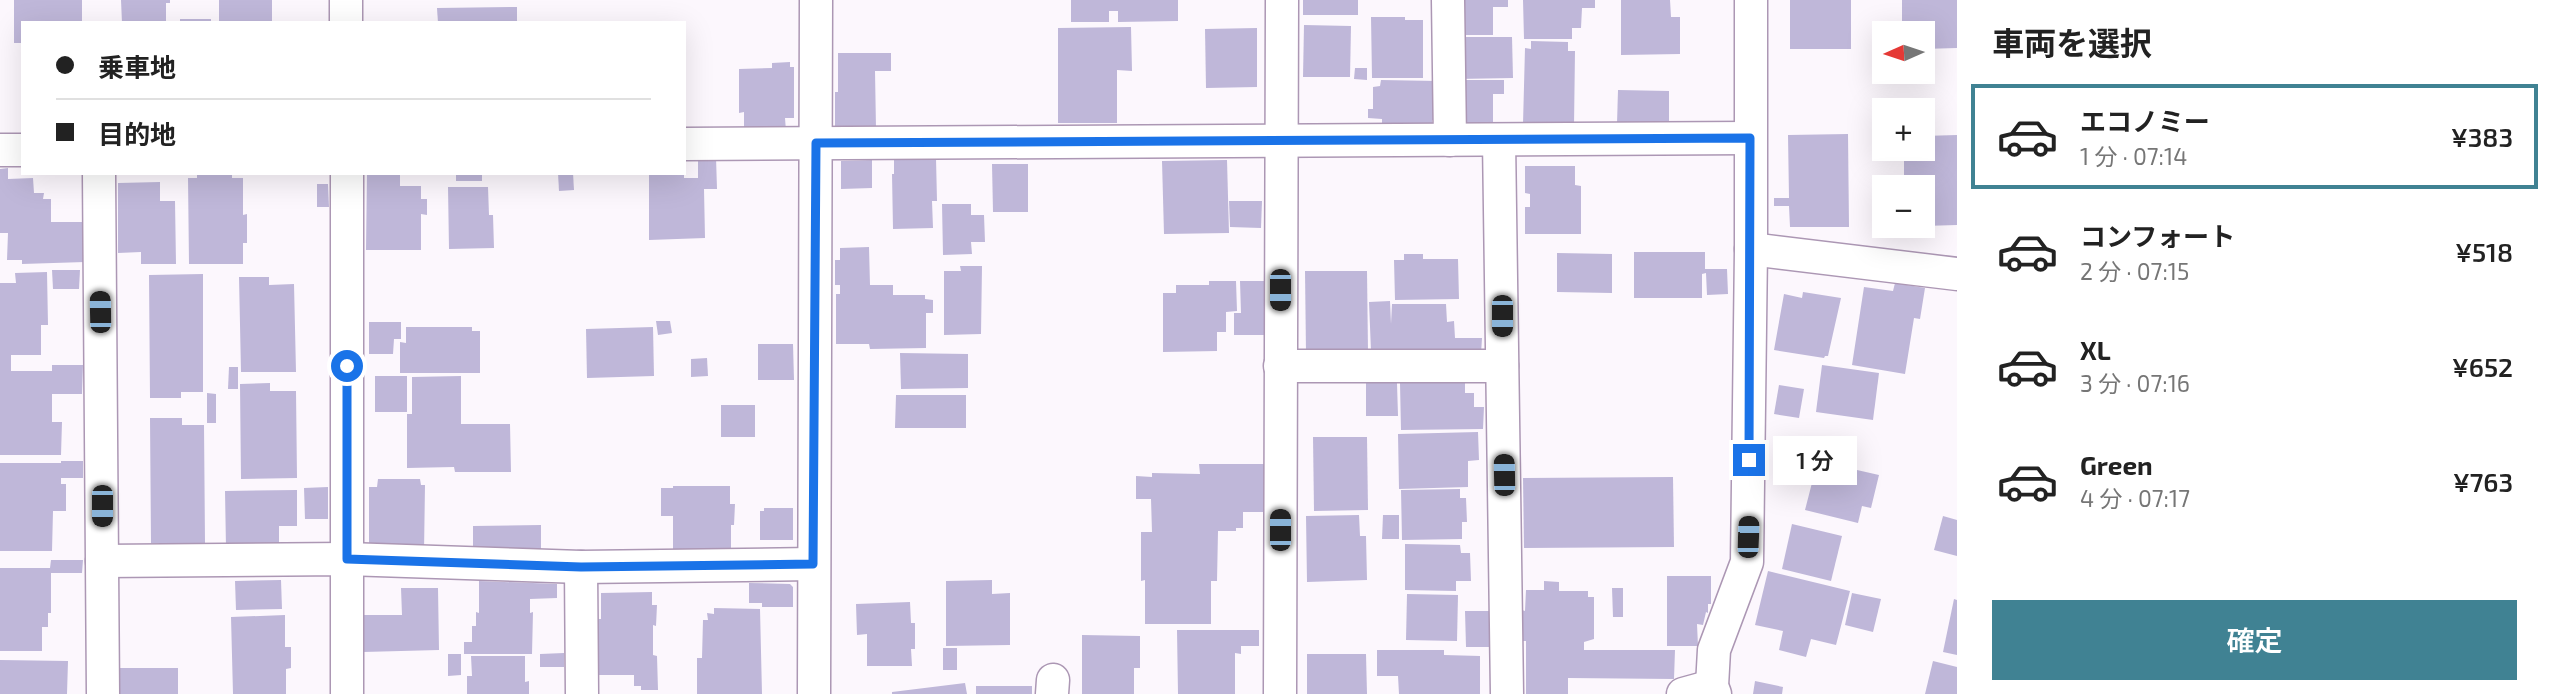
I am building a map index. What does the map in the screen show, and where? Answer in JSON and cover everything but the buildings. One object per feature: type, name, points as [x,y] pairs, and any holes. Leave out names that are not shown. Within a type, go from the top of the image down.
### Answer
[{"type":"street","points":[[346,0],[346,21]]},
{"type":"street","points":[[814,694],[816,0]]},
{"type":"street","points":[[1280,694],[1282,0]]},
{"type":"street","points":[[1448,0],[1450,140]]},
{"type":"street","points":[[1703,691],[1714,650],[1747,562],[1751,0]]},
{"type":"street","points":[[686,144],[1750,138]]},
{"type":"street","points":[[1499,140],[1507,694]]},
{"type":"street","points":[[0,150],[21,150]]},
{"type":"street","points":[[99,175],[103,694]]},
{"type":"street","points":[[347,175],[347,694]]},
{"type":"street","points":[[1751,249],[1957,274]]},
{"type":"street","points":[[1280,366],[1502,366]]},
{"type":"street","points":[[102,561],[347,559],[581,567],[813,564]]},
{"type":"street","points":[[581,567],[582,694]]},
{"type":"route","points":[[347,366],[347,559],[581,567],[813,564],[816,143],[1750,138],[1749,460]]}]
